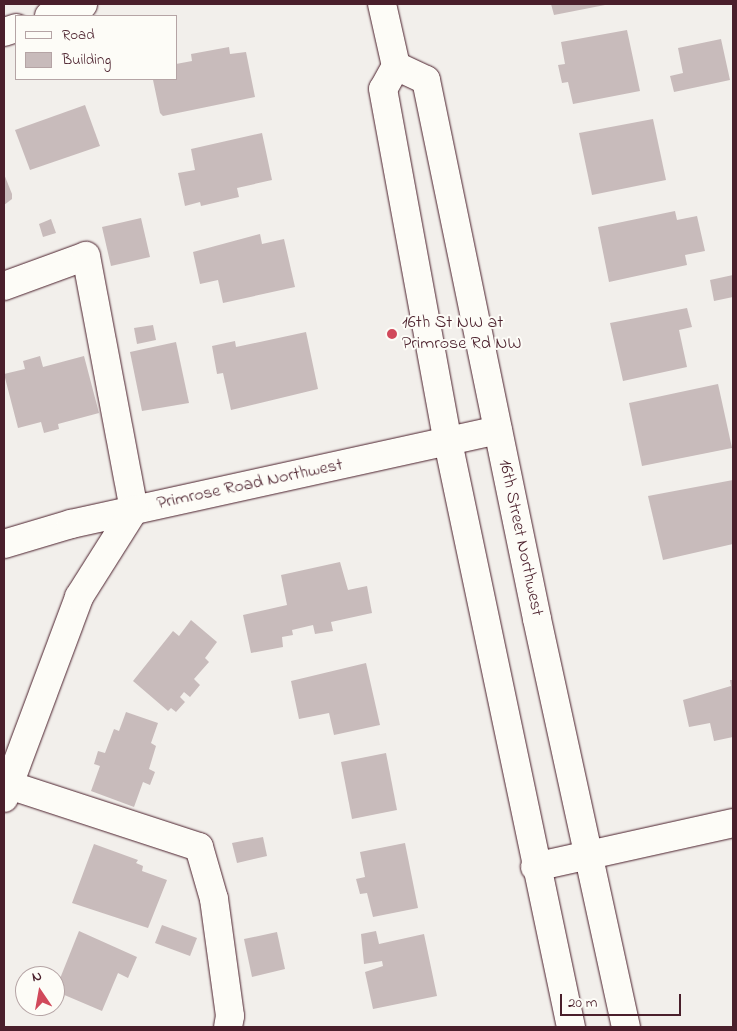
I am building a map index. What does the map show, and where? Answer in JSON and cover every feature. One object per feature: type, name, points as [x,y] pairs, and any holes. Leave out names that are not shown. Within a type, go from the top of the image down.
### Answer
[{"type":"main road","points":[[52,15],[83,4]]},
{"type":"main road","points":[[382,4],[396,66],[383,89],[448,442],[535,867],[571,1027]]},
{"type":"main road","name":"16th Street Northwest","points":[[396,66],[426,80],[587,855],[626,1027]]},
{"type":"main road","points":[[4,286],[86,256],[134,510],[79,597],[6,791],[199,847],[214,899],[230,1016],[228,1027]]},
{"type":"main road","name":"Primrose Road Northwest","points":[[4,544],[134,510],[498,430]]},
{"type":"main road","points":[[535,867],[733,823]]},
{"type":"building","points":[[551,4],[605,4],[605,5],[554,15]]},
{"type":"building","points":[[627,30],[640,91],[573,104],[568,82],[562,83],[558,65],[565,64],[561,42]]},
{"type":"building","points":[[721,39],[730,80],[674,92],[670,76],[683,73],[678,48]]},
{"type":"building","points":[[229,47],[230,54],[246,52],[255,97],[163,116],[160,113],[153,80],[178,80],[178,64],[192,61],[191,54]]},
{"type":"building","points":[[85,105],[100,146],[30,170],[15,130]]},
{"type":"building","points":[[653,119],[666,180],[592,195],[579,133]]},
{"type":"building","points":[[262,133],[272,180],[237,188],[239,197],[201,206],[200,202],[185,206],[178,173],[195,170],[191,149]]},
{"type":"building","points":[[4,174],[12,194],[12,199],[4,205]]},
{"type":"building","points":[[675,211],[677,220],[697,216],[705,251],[685,255],[687,265],[609,282],[598,227]]},
{"type":"building","points":[[141,218],[150,257],[111,266],[102,227]]},
{"type":"building","points":[[51,219],[56,233],[43,237],[39,224]]},
{"type":"building","points":[[260,234],[262,244],[284,239],[295,287],[223,303],[218,280],[200,284],[193,252]]},
{"type":"building","points":[[733,275],[733,297],[714,301],[710,280]]},
{"type":"building","points":[[687,308],[692,327],[679,330],[687,367],[623,381],[610,323]]},
{"type":"building","points":[[153,325],[156,340],[137,344],[134,328]]},
{"type":"building","points":[[306,332],[318,389],[231,410],[223,373],[217,374],[212,346],[235,341],[236,347]]},
{"type":"building","points":[[176,342],[189,403],[142,411],[130,352]]},
{"type":"building","points":[[40,356],[43,367],[84,356],[99,413],[58,424],[59,429],[44,433],[41,422],[18,428],[4,374],[25,369],[23,361]]},
{"type":"building","points":[[718,384],[732,448],[642,466],[629,403]]},
{"type":"building","points":[[733,480],[733,544],[663,560],[648,496]]},
{"type":"building","points":[[340,562],[348,590],[367,586],[372,613],[331,622],[333,631],[315,634],[313,625],[292,630],[293,635],[282,637],[283,647],[251,653],[243,615],[287,605],[281,575]]},
{"type":"building","points":[[191,620],[217,642],[205,658],[209,662],[194,679],[200,685],[190,697],[184,692],[180,697],[185,702],[176,712],[171,708],[168,711],[133,681],[173,631],[179,636]]},
{"type":"building","points":[[366,663],[380,725],[334,735],[329,713],[299,719],[291,681]]},
{"type":"building","points":[[730,680],[733,680],[733,737],[714,741],[710,723],[689,727],[683,700],[731,686]]},
{"type":"building","points":[[126,712],[158,723],[151,743],[156,746],[149,769],[155,772],[150,785],[143,782],[134,807],[91,791],[100,766],[94,764],[98,751],[105,753],[114,729],[119,731]]},
{"type":"building","points":[[386,753],[397,810],[352,819],[341,762]]},
{"type":"building","points":[[263,837],[267,856],[237,863],[232,843]]},
{"type":"building","points":[[405,843],[418,908],[373,917],[367,893],[360,894],[356,879],[365,877],[360,852]]},
{"type":"building","points":[[94,844],[138,860],[136,863],[143,866],[142,871],[167,880],[148,928],[72,903]]},
{"type":"building","points":[[162,925],[197,938],[190,956],[155,943]]},
{"type":"building","points":[[79,931],[137,957],[128,978],[118,973],[102,1011],[65,995],[65,966]]},
{"type":"building","points":[[376,931],[379,944],[424,934],[437,996],[373,1009],[365,972],[383,966],[382,961],[364,964],[361,934]]},
{"type":"building","points":[[277,932],[285,969],[252,977],[244,939]]},
{"type":"place","name":"16th St NW at Primrose Rd NW","points":[[392,334]]}]
